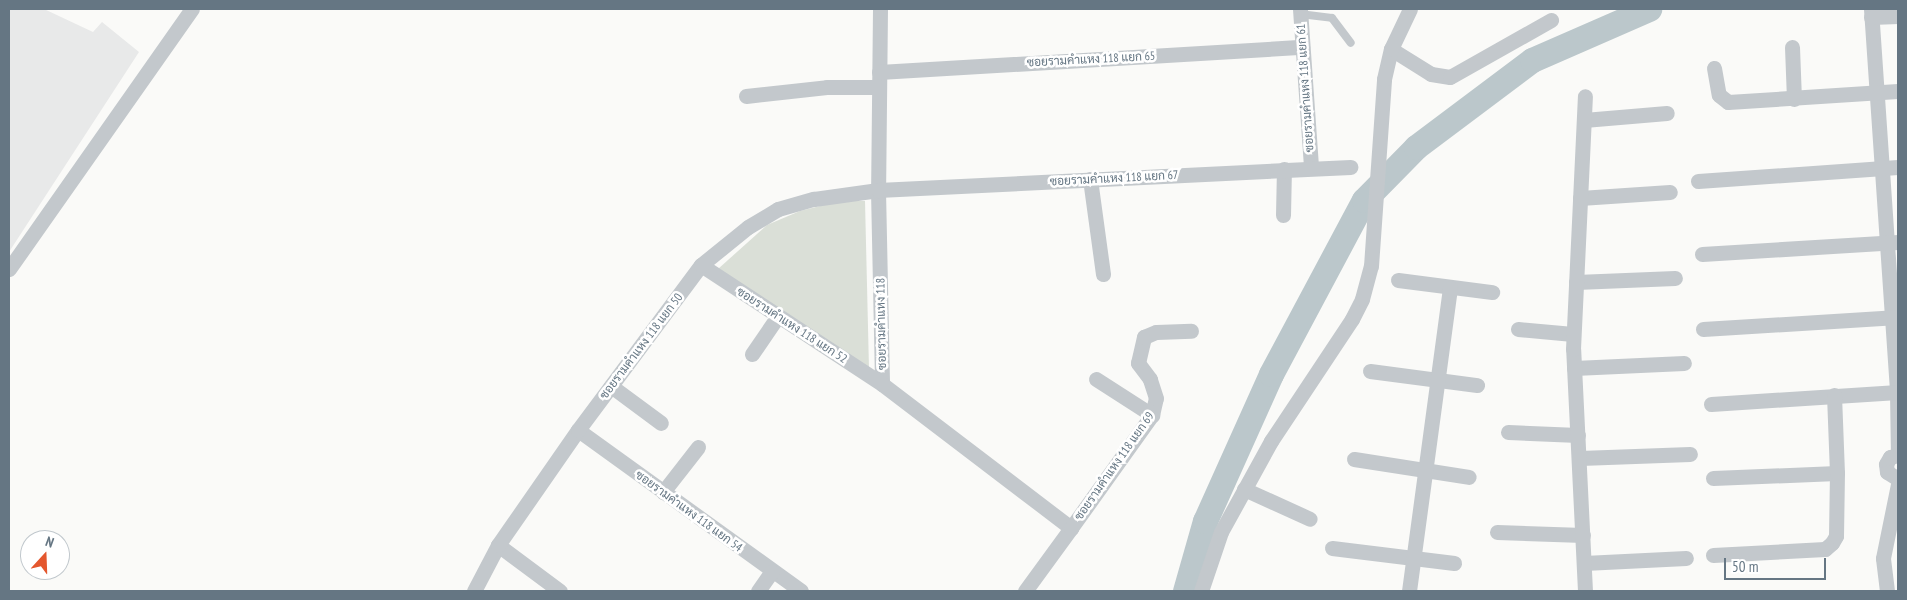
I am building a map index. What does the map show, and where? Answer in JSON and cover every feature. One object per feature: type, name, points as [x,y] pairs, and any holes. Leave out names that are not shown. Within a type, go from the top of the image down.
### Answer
[{"type":"street","points":[[11,260],[192,9]]},
{"type":"street","name":"ซอยรามคำแหง 118","points":[[880,9],[878,190],[882,384],[1071,528]]},
{"type":"street","points":[[1201,591],[1221,532],[1244,489],[1271,441],[1352,319],[1371,266],[1384,79],[1391,49],[1410,9]]},
{"type":"street","name":"ซอยรามคำแหง 118 แยก 61","points":[[1300,11],[1310,167]]},
{"type":"street","points":[[1898,16],[1871,13],[1882,168],[1892,243],[1898,392],[1898,455],[1886,464],[1887,472],[1898,479]]},
{"type":"street","points":[[1391,49],[1430,74],[1450,77],[1551,20]]},
{"type":"street","name":"ซอยรามคำแหง 118 แยก 65","points":[[880,72],[1302,47]]},
{"type":"street","points":[[1792,47],[1794,99]]},
{"type":"street","points":[[1714,68],[1719,95],[1724,102],[1898,91]]},
{"type":"street","points":[[746,96],[827,87],[879,87]]},
{"type":"street","points":[[1585,96],[1573,334],[1585,591]]},
{"type":"street","points":[[1584,120],[1667,113]]},
{"type":"street","name":"ซอยรามคำแหง 118 แยก 67","points":[[878,190],[1350,166]]},
{"type":"street","points":[[1698,180],[1898,167]]},
{"type":"street","points":[[1283,215],[1284,169]]},
{"type":"street","points":[[1090,179],[1103,274]]},
{"type":"street","name":"ซอยรามคำแหง 118 แยก 50","points":[[474,591],[498,545],[578,430],[702,265],[748,227],[778,209],[814,199],[878,190]]},
{"type":"street","points":[[1580,198],[1670,192]]},
{"type":"street","points":[[1702,254],[1892,243]]},
{"type":"street","name":"ซอยรามคำแหง 118 แยก 52","points":[[702,265],[882,384]]},
{"type":"street","points":[[1576,282],[1676,278]]},
{"type":"street","points":[[1398,280],[1492,292]]},
{"type":"street","points":[[1409,591],[1450,288]]},
{"type":"street","points":[[752,354],[778,316]]},
{"type":"street","points":[[1702,328],[1895,317]]},
{"type":"street","points":[[1518,329],[1573,334]]},
{"type":"street","name":"ซอยรามคำแหง 118 แยก 69","points":[[1071,528],[1152,415],[1156,398],[1150,380],[1138,363],[1144,337],[1156,332],[1191,331]]},
{"type":"street","points":[[1574,368],[1684,363]]},
{"type":"street","points":[[1370,371],[1477,385]]},
{"type":"street","points":[[1096,379],[1152,415]]},
{"type":"street","points":[[611,386],[661,423]]},
{"type":"street","points":[[1711,404],[1898,392]]},
{"type":"street","points":[[1713,555],[1825,549],[1836,536],[1837,473],[1834,395]]},
{"type":"street","name":"ซอยรามคำแหง 118 แยก 54","points":[[578,430],[800,591]]},
{"type":"street","points":[[1508,432],[1578,434]]},
{"type":"street","points":[[663,492],[698,446]]},
{"type":"street","points":[[1580,458],[1690,454]]},
{"type":"street","points":[[1354,459],[1469,477]]},
{"type":"street","points":[[1713,478],[1837,473]]},
{"type":"street","points":[[1887,591],[1883,558],[1893,539],[1898,484]]},
{"type":"street","points":[[1244,489],[1310,519]]},
{"type":"street","points":[[1025,591],[1071,528]]},
{"type":"street","points":[[1497,532],[1583,535]]},
{"type":"street","points":[[498,545],[560,591]]},
{"type":"street","points":[[1332,548],[1454,563]]},
{"type":"street","points":[[1584,563],[1686,558]]},
{"type":"street","points":[[758,591],[772,571]]},
{"type":"lane","points":[[1300,11],[1332,18],[1351,43]]},
{"type":"shaded area","points":[[9,9],[44,9],[93,32],[102,22],[139,52],[9,252]]},
{"type":"shaded area","points":[[840,201],[865,201],[869,369],[718,269],[767,225],[800,211]]},
{"type":"waterway","points":[[1185,591],[1205,521],[1271,374],[1364,200],[1416,147],[1532,60],[1649,9]]}]
